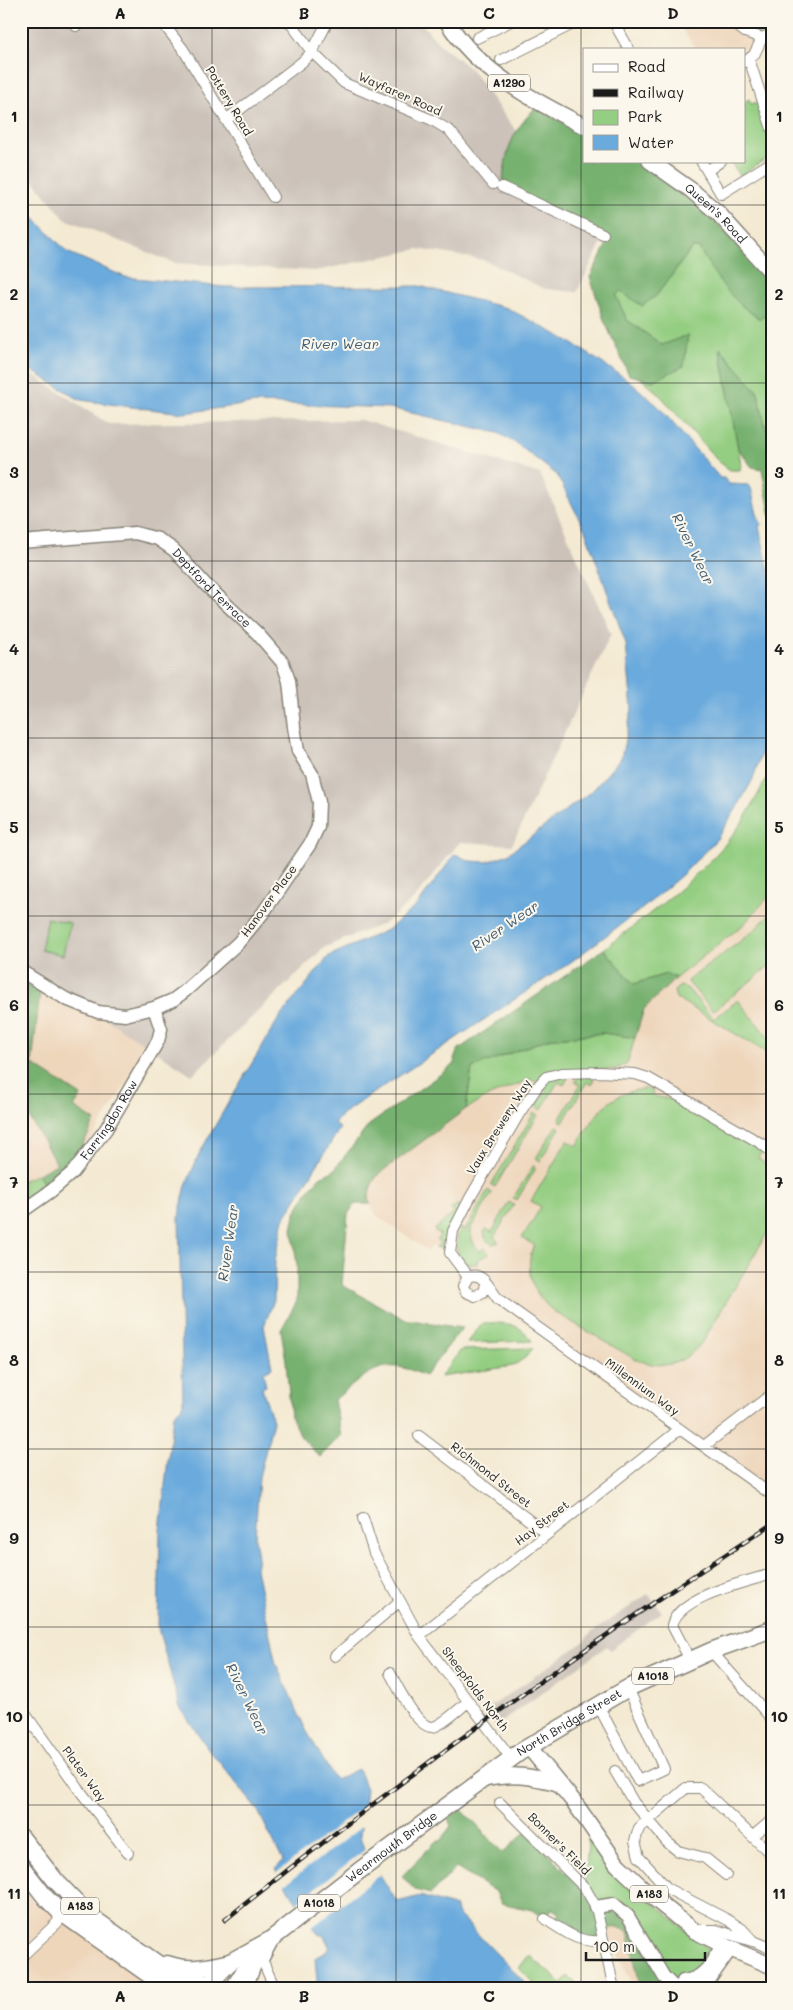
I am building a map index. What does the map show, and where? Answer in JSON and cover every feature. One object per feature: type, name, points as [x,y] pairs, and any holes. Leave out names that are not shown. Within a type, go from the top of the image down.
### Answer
[{"type":"highway","name":"North Bridge Street","points":[[482,1780],[511,1758],[628,1688],[711,1651],[772,1629]]},
{"type":"highway","name":"Wearmouth Bridge","points":[[274,1937],[482,1780]]},
{"type":"highway","name":"A183","points":[[21,1837],[55,1880],[81,1908],[97,1921],[178,1978],[210,1985]]},
{"type":"highway","name":"A183","points":[[21,1866],[46,1898],[59,1911],[169,1989]]},
{"type":"highway","name":"A1018","points":[[233,1989],[237,1980],[257,1961],[274,1937]]},
{"type":"highway","name":"A1018","points":[[210,1985],[230,1962],[274,1937]]},
{"type":"highway","name":"A1018","points":[[153,1960],[178,1968],[190,1969],[230,1962]]},
{"type":"main road","name":"A1290","points":[[447,21],[465,45],[503,78],[539,102],[583,125]]},
{"type":"main road","name":"Queen's Road","points":[[651,162],[691,190],[718,213],[772,273]]},
{"type":"main road","name":"A183","points":[[529,1747],[558,1783],[617,1864],[650,1895],[693,1930],[726,1947],[772,1966]]},
{"type":"main road","points":[[482,1780],[503,1775],[528,1775],[558,1783]]},
{"type":"main road","points":[[244,1989],[257,1961]]},
{"type":"street","name":"Pottery Road","points":[[160,21],[183,50],[273,197]]},
{"type":"street","points":[[226,120],[302,62],[312,52],[328,21]]},
{"type":"street","points":[[478,38],[511,21]]},
{"type":"street","points":[[501,60],[579,21]]},
{"type":"street","points":[[613,21],[628,48]]},
{"type":"street","points":[[731,21],[745,32],[767,36],[754,55],[746,61],[772,128]]},
{"type":"street","points":[[770,21],[772,25]]},
{"type":"street","name":"Wayfarer Road","points":[[292,25],[312,52],[344,83],[432,120],[450,131],[498,186],[603,234]]},
{"type":"street","points":[[701,162],[721,194],[772,162]]},
{"type":"street","points":[[707,171],[720,162]]},
{"type":"street","name":"Deptford Terrace","points":[[24,542],[135,533],[158,539],[174,550],[205,584],[258,634],[283,663],[289,681],[298,751],[303,760]]},
{"type":"street","name":"Hanover Place","points":[[21,970],[66,999],[98,1012],[125,1015],[154,1008],[173,1000],[238,943],[263,913],[310,844],[318,826],[319,802],[312,774],[303,760]]},
{"type":"street","name":"Farringdon Row","points":[[21,1212],[51,1191],[73,1172],[106,1129],[158,1041],[161,1029],[154,1008]]},
{"type":"street","name":"Vaux Brewery Way","points":[[468,1277],[450,1253],[453,1231],[519,1114],[546,1077],[577,1072],[635,1074],[648,1078],[772,1152]]},
{"type":"street","points":[[477,1275],[482,1278],[485,1284],[481,1294],[471,1296],[466,1292],[463,1286],[468,1277],[477,1275]]},
{"type":"street","name":"Millennium Way","points":[[485,1284],[498,1299],[772,1495]]},
{"type":"street","name":"Millennium Way","points":[[481,1294],[498,1299]]},
{"type":"street","points":[[704,1446],[772,1394]]},
{"type":"street","name":"Hay Street","points":[[419,1636],[680,1429]]},
{"type":"street","name":"Richmond Street","points":[[420,1436],[547,1534]]},
{"type":"street","name":"Sheepfolds North","points":[[363,1518],[374,1553],[419,1636],[511,1758]]},
{"type":"street","points":[[690,1660],[672,1624],[677,1614],[705,1595],[772,1574]]},
{"type":"street","points":[[335,1656],[400,1601]]},
{"type":"street","points":[[711,1651],[772,1719]]},
{"type":"street","points":[[390,1673],[414,1714],[422,1724],[428,1727],[440,1724],[468,1702]]},
{"type":"street","points":[[598,1705],[638,1781],[664,1769],[628,1688]]},
{"type":"street","name":"Plater Way","points":[[21,1708],[78,1788],[128,1853]]},
{"type":"street","points":[[615,1770],[634,1803],[666,1842],[678,1851],[705,1858],[726,1875]]},
{"type":"street","points":[[753,1941],[742,1929],[728,1920],[668,1889],[639,1857],[635,1841],[639,1828],[686,1788],[701,1788],[772,1855]]},
{"type":"street","name":"Bonner's Field","points":[[500,1803],[585,1888],[596,1907]]},
{"type":"street","points":[[753,1836],[772,1820]]},
{"type":"street","points":[[614,1989],[596,1907],[614,1904],[628,1916],[664,1977],[673,1986],[688,1989],[709,1986],[726,1947]]},
{"type":"street","points":[[21,1957],[58,1922],[59,1911]]},
{"type":"street","points":[[545,1918],[573,1937],[588,1942],[603,1942]]},
{"type":"street","points":[[693,1930],[716,1930],[765,1946],[772,1946]]},
{"type":"street","points":[[664,1977],[681,1981],[694,1980],[708,1968],[726,1947]]},
{"type":"street","points":[[257,1961],[275,1989]]},
{"type":"shaded area","points":[[32,21],[420,21],[437,42],[472,70],[541,163],[615,216],[577,292],[545,289],[484,260],[418,249],[316,271],[174,263],[65,219],[21,165],[21,28]]},
{"type":"shaded area","points":[[676,21],[772,21],[772,50],[746,56],[746,48],[695,48]]},
{"type":"shaded area","points":[[21,367],[109,424],[361,420],[540,474],[611,634],[512,845],[460,842],[414,899],[385,923],[325,947],[192,1075],[53,985],[21,969]]},
{"type":"shaded area","points":[[772,893],[772,1501],[697,1444],[499,1304],[492,1302],[474,1303],[464,1299],[458,1290],[457,1272],[447,1253],[432,1246],[428,1251],[376,1215],[372,1210],[369,1199],[372,1180],[380,1173],[439,1127],[487,1097],[532,1078],[534,1082],[626,1064],[644,1009],[676,978],[744,924]]},
{"type":"shaded area","points":[[21,978],[74,1010],[100,1018],[135,1019],[154,1039],[83,1153],[69,1169],[21,1206]]},
{"type":"shaded area","points":[[648,1594],[662,1612],[610,1650],[607,1646],[496,1726],[485,1711],[582,1643],[591,1633]]},
{"type":"shaded area","points":[[21,1876],[155,1989],[21,1989]]},
{"type":"shaded area","points":[[614,1904],[673,1986],[707,1983],[711,1989],[634,1989],[596,1907]]},
{"type":"green space","points":[[731,21],[770,21],[772,34],[762,38]]},
{"type":"green space","points":[[749,99],[751,104],[757,102],[772,145],[772,155],[740,176],[731,162],[746,162],[746,101]]},
{"type":"green space","points":[[535,108],[583,132],[583,162],[640,162],[669,181],[721,227],[772,283],[772,311],[760,319],[749,312],[725,288],[699,248],[692,248],[656,296],[642,306],[620,291],[616,296],[627,320],[662,345],[688,335],[684,366],[653,381],[629,375],[604,320],[590,277],[610,238],[502,187],[510,144],[526,118]]},
{"type":"green space","points":[[692,248],[699,248],[711,269],[732,296],[749,312],[760,319],[772,311],[772,433],[766,430],[758,392],[720,349],[741,464],[740,470],[730,470],[718,461],[658,393],[640,378],[653,381],[688,336],[662,345],[627,320],[615,296],[620,291],[656,296]]},
{"type":"green space","points":[[720,348],[758,392],[766,430],[772,433],[772,523],[762,469],[752,467],[738,449]]},
{"type":"green space","points":[[772,768],[772,893],[744,924],[676,978],[666,974],[634,984],[604,949],[675,893],[724,846],[743,821]]},
{"type":"green space","points":[[772,912],[772,964],[713,1011],[687,981],[751,933]]},
{"type":"green space","points":[[47,918],[70,923],[63,955],[41,950]]},
{"type":"green space","points":[[604,949],[634,984],[666,974],[676,978],[644,1009],[635,1038],[603,1033],[547,1039],[472,1068],[466,1109],[380,1173],[371,1187],[369,1195],[370,1204],[355,1204],[348,1214],[342,1285],[404,1319],[462,1328],[425,1376],[397,1367],[385,1367],[366,1375],[334,1400],[341,1435],[320,1457],[301,1437],[291,1418],[281,1330],[297,1301],[297,1265],[292,1229],[296,1211],[308,1191],[320,1177],[333,1171],[369,1125],[455,1064],[454,1058],[459,1049]]},
{"type":"green space","points":[[21,980],[40,992],[32,1064],[81,1096],[74,1107],[95,1121],[73,1160],[45,1186],[38,1174],[57,1164],[21,1104],[21,1023],[24,1023],[24,992],[21,990]]},
{"type":"green space","points":[[680,986],[687,988],[714,1019],[738,1000],[772,1042],[772,1056],[676,998],[674,991]]},
{"type":"green space","points":[[603,1033],[635,1038],[627,1064],[616,1069],[546,1074],[534,1082],[531,1079],[487,1097],[466,1109],[472,1068],[547,1039]]},
{"type":"green space","points":[[579,1076],[592,1076],[594,1081],[592,1085],[587,1082],[563,1122],[559,1120],[580,1085],[575,1081]]},
{"type":"green space","points":[[568,1077],[564,1085],[558,1082],[541,1110],[536,1107],[546,1091],[541,1087],[550,1078]]},
{"type":"green space","points":[[652,1088],[653,1096],[675,1100],[762,1152],[758,1158],[765,1163],[772,1173],[772,1225],[703,1341],[680,1361],[663,1365],[633,1358],[553,1311],[540,1297],[532,1281],[530,1263],[534,1245],[522,1238],[541,1207],[531,1201],[567,1141],[577,1146],[598,1113],[615,1099],[637,1090]]},
{"type":"green space","points":[[534,1113],[538,1115],[495,1187],[491,1185]]},
{"type":"green space","points":[[556,1126],[560,1128],[540,1161],[536,1158]]},
{"type":"green space","points":[[534,1165],[535,1170],[517,1200],[513,1198]]},
{"type":"green space","points":[[38,1174],[45,1186],[21,1203],[21,1181]]},
{"type":"green space","points":[[488,1190],[492,1193],[471,1228],[475,1246],[480,1251],[483,1248],[487,1250],[489,1254],[477,1260],[477,1264],[470,1264],[465,1262],[458,1253],[457,1241],[461,1228],[465,1231]]},
{"type":"green space","points":[[509,1202],[514,1205],[494,1237],[499,1242],[492,1244],[486,1240],[484,1233],[486,1229],[492,1232]]},
{"type":"green space","points":[[457,1205],[461,1206],[447,1237],[448,1251],[436,1247],[440,1243],[437,1240],[440,1235],[434,1230],[454,1213],[451,1209]]},
{"type":"green space","points":[[482,1323],[510,1324],[522,1330],[532,1341],[467,1343]]},
{"type":"green space","points":[[533,1348],[526,1357],[513,1366],[440,1377],[461,1350]]},
{"type":"green space","points":[[461,1809],[503,1853],[527,1830],[596,1906],[614,1904],[673,1986],[707,1983],[711,1989],[641,1989],[628,1932],[617,1927],[601,1930],[603,1941],[573,1937],[555,1919],[559,1913],[551,1908],[545,1919],[532,1910],[501,1903],[496,1892],[456,1868],[431,1894],[415,1890],[402,1876],[436,1841],[440,1841],[451,1826],[448,1818]]},
{"type":"green space","points":[[588,1839],[603,1859],[715,1955],[708,1968],[681,1981],[664,1977],[628,1916],[596,1907],[585,1888]]},
{"type":"green space","points":[[529,1955],[561,1983],[568,1976],[582,1989],[539,1989],[519,1968]]},
{"type":"water","name":"River Wear","points":[[21,204],[67,252],[125,277],[225,287],[419,286],[507,308],[567,340],[628,380],[658,406],[720,478],[724,478],[729,484],[749,485],[762,525],[759,526],[772,584],[772,708],[763,748],[753,779],[738,806],[716,840],[683,874],[643,908],[568,964],[342,1114],[334,1124],[340,1128],[284,1219],[275,1260],[274,1300],[264,1326],[272,1368],[263,1372],[266,1386],[262,1388],[273,1421],[259,1477],[255,1538],[258,1557],[256,1569],[276,1664],[306,1730],[335,1780],[358,1769],[366,1789],[360,1836],[364,1849],[397,1902],[420,1896],[456,1907],[457,1913],[531,1989],[324,1989],[317,1981],[315,1958],[330,1948],[324,1936],[318,1934],[275,1869],[283,1861],[257,1809],[210,1751],[180,1708],[158,1628],[160,1530],[173,1415],[183,1406],[179,1216],[186,1185],[200,1152],[231,1098],[279,1018],[329,956],[389,929],[418,904],[455,854],[470,861],[487,862],[508,854],[593,790],[621,758],[632,709],[626,644],[585,530],[557,475],[517,444],[498,433],[390,408],[257,403],[184,413],[80,400],[21,364]]},
{"type":"pier","points":[[367,1804],[364,1825],[283,1886],[275,1874]]},
{"type":"pier","points":[[366,1849],[382,1873],[311,1928],[295,1904]]},
{"type":"railway","points":[[225,1920],[358,1816],[493,1715],[631,1618],[772,1524]]}]
